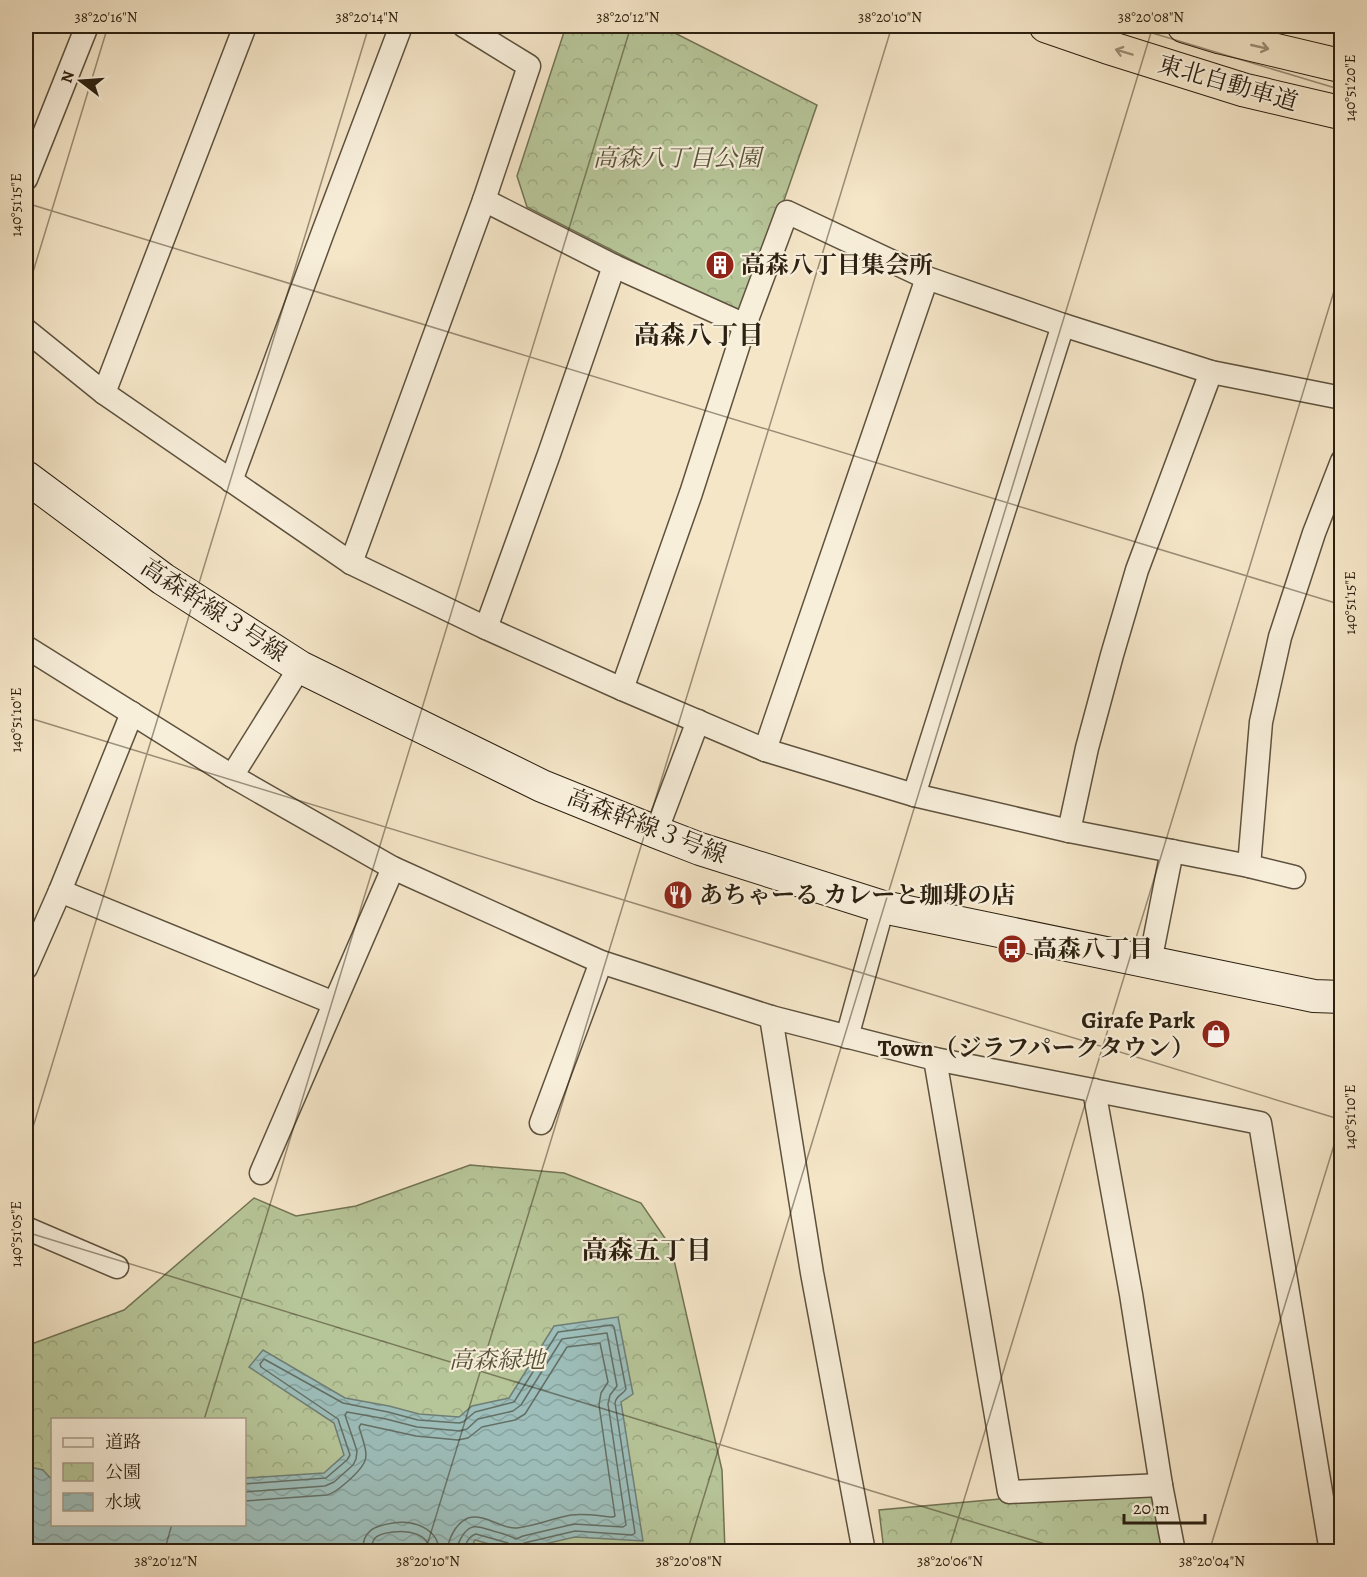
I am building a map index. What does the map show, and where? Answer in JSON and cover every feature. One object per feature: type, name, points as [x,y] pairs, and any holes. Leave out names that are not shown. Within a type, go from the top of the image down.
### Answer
[{"type":"highway","name":"東北自動車道","points":[[1046,26],[1244,90],[1341,113]]},
{"type":"highway","name":"東北自動車道","points":[[1184,26],[1341,66]]},
{"type":"street","points":[[26,179],[87,26]]},
{"type":"street","points":[[104,393],[245,26]]},
{"type":"street","points":[[231,481],[401,26]]},
{"type":"street","points":[[351,563],[484,200],[529,66],[464,26]]},
{"type":"street","points":[[484,200],[614,266],[745,325]]},
{"type":"street","points":[[622,689],[691,493],[745,325],[787,212],[927,278],[1063,325],[1211,372],[1341,398]]},
{"type":"street","points":[[486,628],[614,266]]},
{"type":"street","points":[[765,750],[927,278]]},
{"type":"street","points":[[914,795],[1063,325]]},
{"type":"street","points":[[26,330],[104,393],[351,563],[486,628],[698,722],[765,750],[914,795],[1069,831],[1294,877]]},
{"type":"street","points":[[1069,831],[1087,748],[1137,570],[1211,372]]},
{"type":"street","points":[[1249,866],[1261,722],[1280,637],[1341,461]]},
{"type":"street","name":"高森幹線３号線","points":[[26,477],[163,579],[300,667],[542,786],[656,832],[700,849],[883,907],[1314,996],[1341,997]]},
{"type":"street","points":[[26,647],[232,776],[393,868],[601,962],[771,1017],[934,1059],[1260,1123],[1331,1551]]},
{"type":"street","points":[[232,776],[300,667]]},
{"type":"street","points":[[26,968],[60,891],[132,713]]},
{"type":"street","points":[[656,832],[698,722]]},
{"type":"street","points":[[1150,962],[1173,851]]},
{"type":"street","points":[[261,1173],[393,868]]},
{"type":"street","points":[[60,891],[334,1003]]},
{"type":"street","points":[[847,1037],[883,907]]},
{"type":"street","points":[[541,1123],[601,962]]},
{"type":"street","points":[[771,1017],[812,1273],[864,1551]]},
{"type":"street","points":[[934,1059],[1009,1492],[1161,1485]]},
{"type":"street","points":[[1094,1090],[1174,1551]]},
{"type":"street","points":[[26,1228],[117,1267]]},
{"type":"green space","name":"高森八丁目公園","points":[[566,26],[661,26],[817,105],[746,310],[726,308],[527,207],[517,176]]},
{"type":"green space","name":"高森緑地","points":[[470,1165],[564,1173],[641,1203],[671,1247],[722,1470],[725,1551],[26,1551],[26,1346],[124,1310],[254,1198],[296,1216],[356,1206]]},
{"type":"green space","points":[[1147,1493],[1158,1506],[1165,1551],[884,1551],[879,1510],[1011,1498]]},
{"type":"water","points":[[618,1317],[633,1394],[621,1402],[643,1541],[575,1537],[514,1551],[475,1540],[469,1552],[423,1551],[405,1544],[385,1547],[385,1552],[26,1551],[26,1466],[43,1470],[51,1479],[51,1526],[246,1526],[246,1478],[324,1473],[344,1455],[334,1423],[249,1367],[263,1350],[345,1398],[419,1414],[459,1417],[472,1406],[509,1398],[554,1326]]},
{"type":"place","name":"高森八丁目集会所","points":[[720,265]]},
{"type":"place","name":"あちゃーる カレーと珈琲の店","points":[[678,895]]},
{"type":"place","name":"高森八丁目","points":[[1012,949]]},
{"type":"place","name":"Girafe Park Town（ジラフパークタウン）","points":[[1216,1034]]},
{"type":"district","name":"高森八丁目","points":[[699,335]]},
{"type":"district","name":"高森五丁目","points":[[647,1250]]}]
